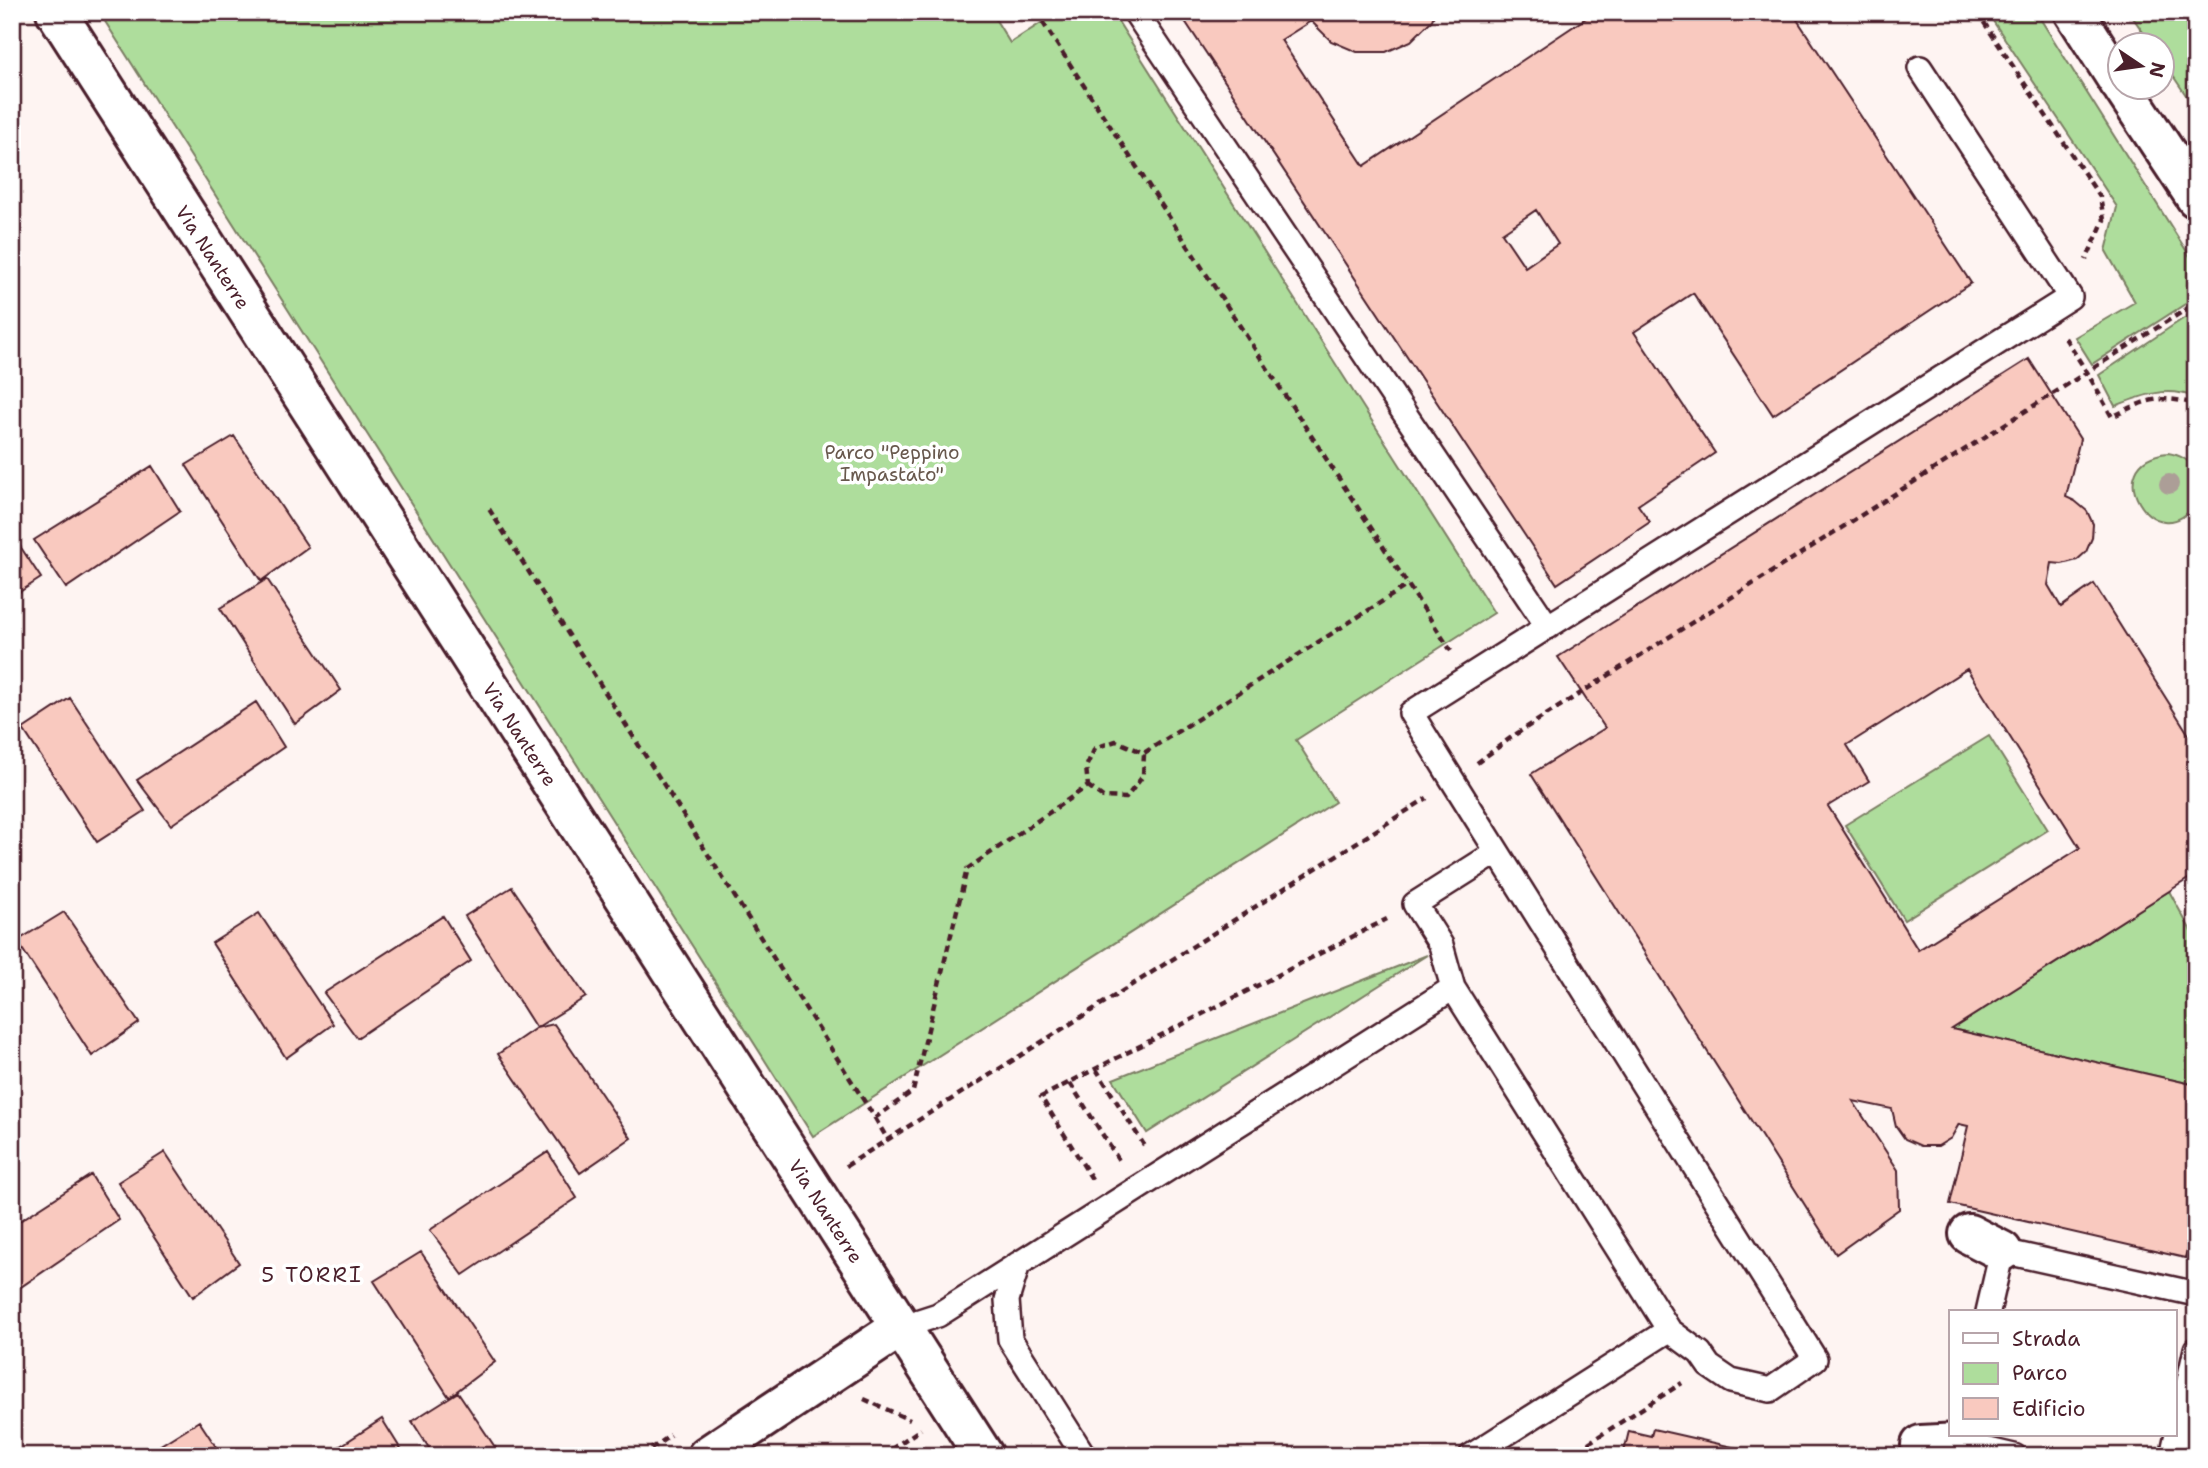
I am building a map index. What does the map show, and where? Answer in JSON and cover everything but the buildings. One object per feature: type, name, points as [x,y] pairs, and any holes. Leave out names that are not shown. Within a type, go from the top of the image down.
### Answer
[{"type":"street","name":"Via Nanterre","points":[[56,12],[984,1456]]},
{"type":"street","points":[[2074,12],[2106,61]]},
{"type":"street","points":[[2133,102],[2196,198]]},
{"type":"street","points":[[707,1456],[901,1327]]},
{"type":"street","points":[[1921,1445],[1960,1439]]},
{"type":"lane","points":[[1135,12],[1548,627]]},
{"type":"lane","points":[[1497,852],[1415,904],[1441,946],[1453,988],[1669,1330],[1700,1353],[1709,1366],[1731,1381],[1770,1390],[1815,1359],[1410,713],[2070,297],[1920,68]]},
{"type":"lane","points":[[901,1327],[938,1315],[1453,988]]},
{"type":"lane","points":[[1988,1310],[1986,1242],[2196,1294]]},
{"type":"lane","points":[[1018,1264],[1007,1300],[1010,1339],[1084,1456]]},
{"type":"lane","points":[[1471,1456],[1669,1330]]},
{"type":"lane","points":[[2172,1456],[2196,1349]]},
{"type":"lane","points":[[1960,1439],[2014,1456]]},
{"type":"path","points":[[1035,12],[1468,677]]},
{"type":"path","points":[[1977,12],[2100,197],[2104,220],[2070,297]]},
{"type":"path","points":[[811,1188],[1453,781],[1524,729],[2196,303]]},
{"type":"path","points":[[2048,311],[2088,373],[2112,417],[2148,399],[2179,400],[2196,404]]},
{"type":"path","points":[[489,509],[888,1140]]},
{"type":"path","points":[[1144,753],[1408,585]]},
{"type":"path","points":[[1116,741],[1144,753],[1143,776],[1126,797],[1103,797],[1088,786],[1086,767],[1095,748],[1116,741]]},
{"type":"path","points":[[875,1118],[913,1091],[967,869],[1088,786]]},
{"type":"path","points":[[1110,1206],[1041,1097],[1415,904]]},
{"type":"path","points":[[1096,1069],[1162,1173]]},
{"type":"path","points":[[1070,1083],[1136,1189]]},
{"type":"path","points":[[1567,1456],[1709,1366]]},
{"type":"path","points":[[858,1396],[907,1418],[921,1429],[927,1438]]},
{"type":"path","points":[[881,1456],[921,1429]]},
{"type":"green space","name":"Parco \"Peppino Impastato\"","points":[[99,12],[991,12],[1010,43],[1058,12],[1112,12],[1494,613],[1296,740],[1335,802],[813,1136]]},
{"type":"green space","points":[[1987,12],[2036,12],[2196,266],[2196,297],[2092,364],[2075,337],[2135,302],[2106,251],[2117,207]]},
{"type":"green space","points":[[2129,12],[2196,12],[2196,110],[2176,80],[2176,32],[2143,32]]},
{"type":"green space","points":[[2196,310],[2196,398],[2164,392],[2115,406],[2099,375]]},
{"type":"green space","points":[[2168,453],[2183,458],[2196,469],[2196,503],[2180,518],[2164,521],[2150,515],[2139,503],[2134,487],[2136,472],[2147,460]]},
{"type":"green space","points":[[1989,736],[2048,830],[1904,920],[1845,825]]},
{"type":"green space","points":[[2169,891],[2196,940],[2196,1085],[1952,1029]]},
{"type":"green space","points":[[1427,955],[1147,1133],[1113,1079]]},
{"type":"green space","points":[[2196,1212],[2196,1258],[2185,1258]]},
{"type":"district","name":"5 TORRI","points":[[312,1275]]}]
